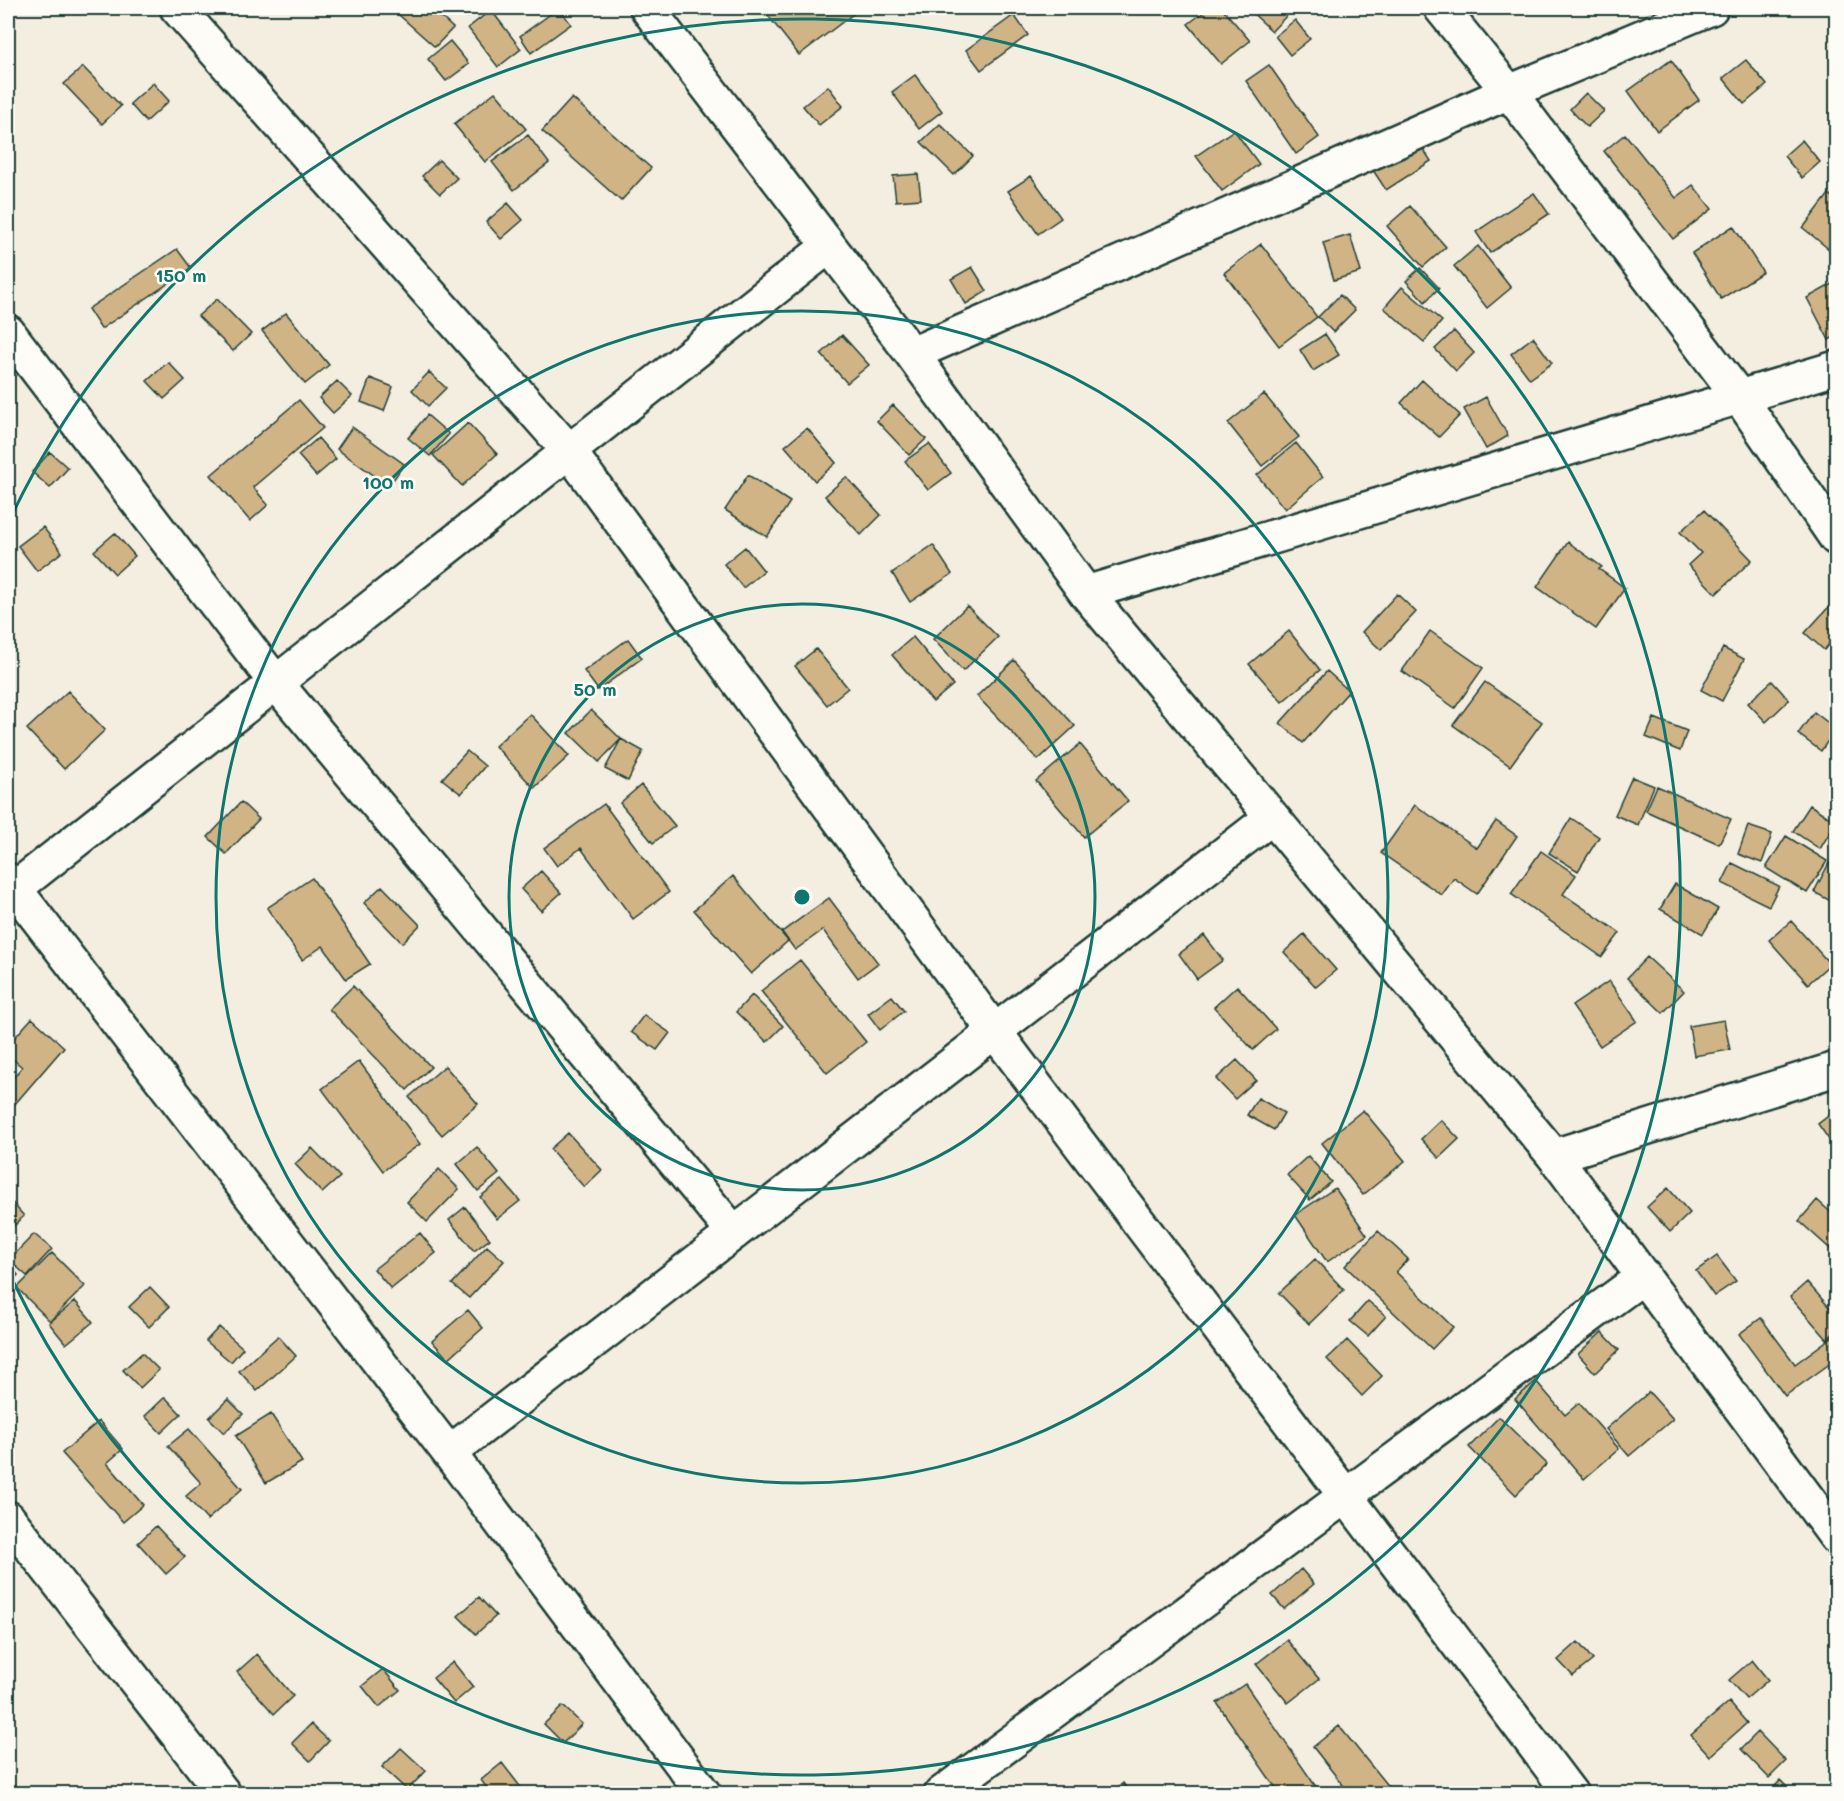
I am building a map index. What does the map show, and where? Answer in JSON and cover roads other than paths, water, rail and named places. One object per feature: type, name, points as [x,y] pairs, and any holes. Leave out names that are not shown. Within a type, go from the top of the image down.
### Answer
[{"type":"street","points":[[177,8],[569,451],[995,1032],[1571,1794]]},
{"type":"street","points":[[647,8],[912,354],[1086,593],[1554,1156],[1836,1537]]},
{"type":"street","points":[[1441,8],[1509,92],[1740,398],[1836,538]]},
{"type":"street","points":[[912,354],[1509,92],[1711,8]]},
{"type":"street","points":[[704,1794],[450,1453],[10,887],[276,683],[829,246]]},
{"type":"street","points":[[8,332],[276,683],[734,1233]]},
{"type":"street","points":[[1086,593],[1836,368]]},
{"type":"street","points":[[450,1453],[1272,817]]},
{"type":"street","points":[[1554,1156],[1836,1069]]},
{"type":"street","points":[[941,1794],[1644,1276]]},
{"type":"street","points":[[8,1518],[224,1794]]}]
